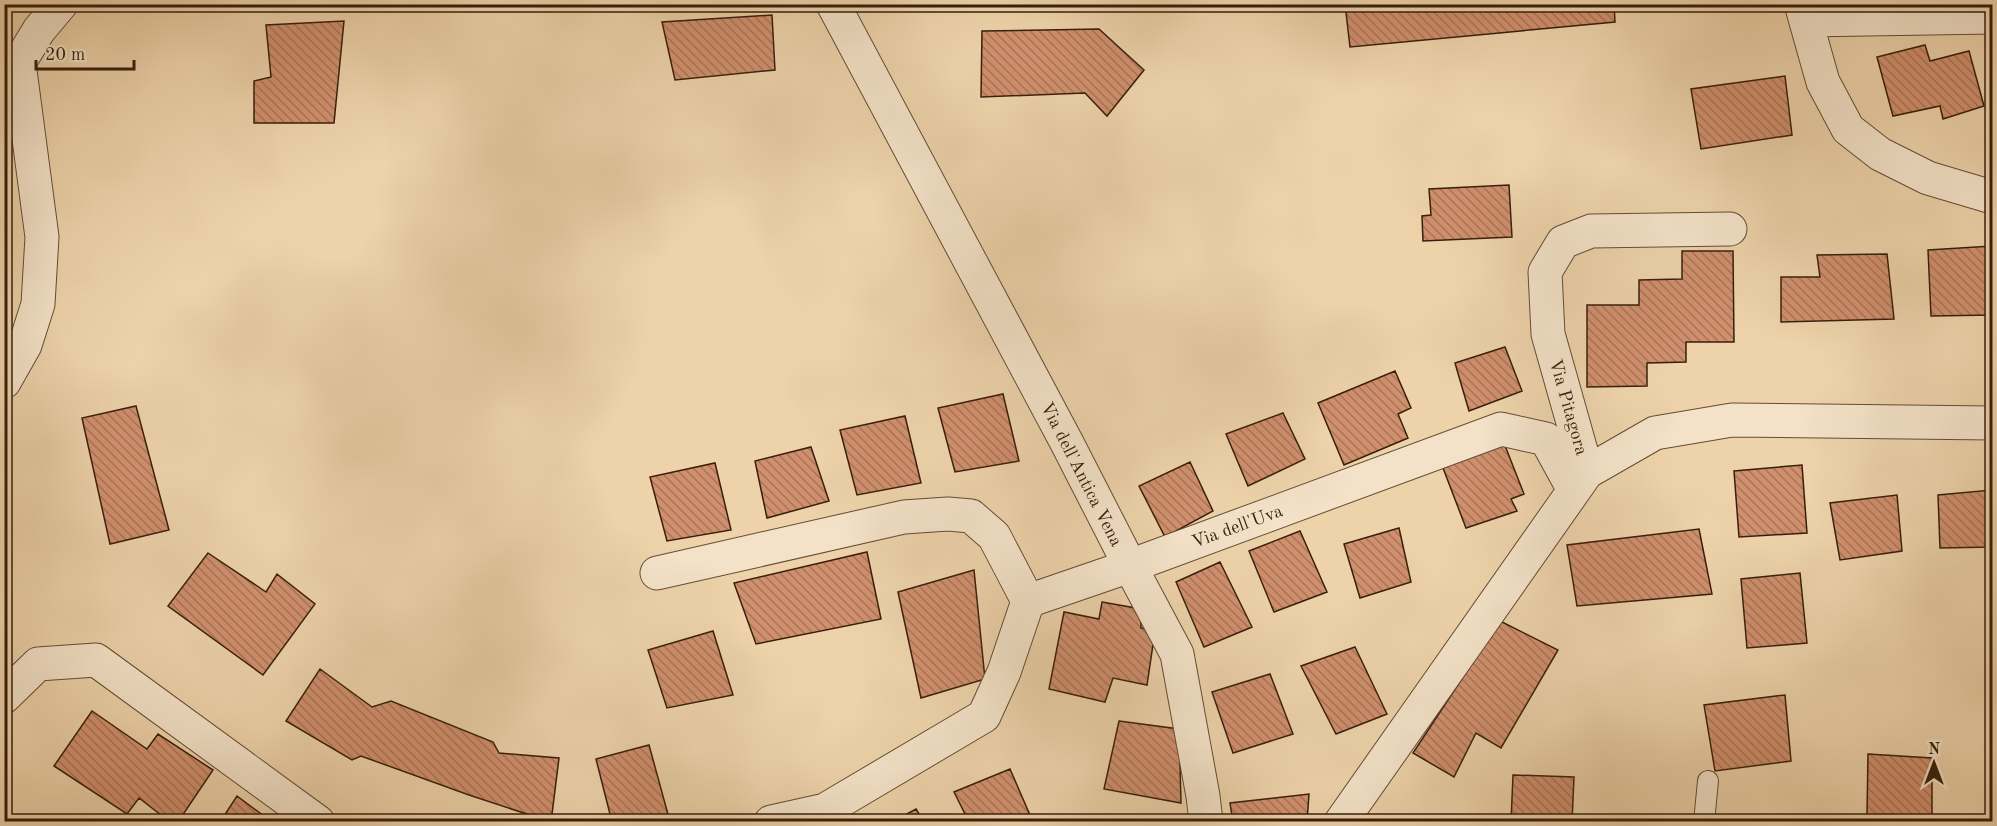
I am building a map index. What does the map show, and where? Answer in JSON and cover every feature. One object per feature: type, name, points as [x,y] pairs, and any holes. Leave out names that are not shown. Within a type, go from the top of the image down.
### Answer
[{"type":"street","points":[[4,382],[24,345],[38,304],[42,237],[19,63],[39,30],[61,4]]},
{"type":"street","name":"Via dell'Antica Vena","points":[[833,4],[1130,566],[1028,601]]},
{"type":"street","points":[[1992,16],[1804,12],[1823,82],[1848,129],[1880,154],[1928,178],[1992,197]]},
{"type":"street","name":"Via Pitagora","points":[[1730,229],[1591,231],[1563,242],[1545,272],[1548,334],[1580,481],[1655,433],[1732,420],[1992,423]]},
{"type":"street","name":"Via dell'Uva","points":[[1130,566],[1501,429],[1546,439],[1580,481]]},
{"type":"street","points":[[1341,822],[1580,481]]},
{"type":"street","points":[[657,573],[904,517],[948,514],[971,516],[994,536],[1028,601],[1004,672],[984,716],[824,816],[771,822]]},
{"type":"street","points":[[1130,566],[1177,654],[1206,822]]},
{"type":"street","points":[[4,697],[38,664],[96,660],[318,822]]},
{"type":"lane","points":[[1704,822],[1708,781]]},
{"type":"building","points":[[1345,4],[1491,4],[1492,8],[1522,4],[1614,4],[1615,22],[1350,47]]},
{"type":"building","points":[[772,15],[775,70],[675,80],[662,22]]},
{"type":"building","points":[[344,21],[334,123],[254,123],[254,81],[271,77],[266,25]]},
{"type":"building","points":[[1099,29],[1144,70],[1107,116],[1085,93],[981,97],[982,31]]},
{"type":"building","points":[[1925,45],[1930,61],[1969,51],[1984,106],[1943,119],[1940,106],[1893,116],[1877,57]]},
{"type":"building","points":[[1785,76],[1792,135],[1701,149],[1691,89]]},
{"type":"building","points":[[1509,185],[1512,237],[1423,241],[1422,216],[1431,215],[1429,189]]},
{"type":"building","points":[[1992,246],[1992,315],[1931,316],[1928,250]]},
{"type":"building","points":[[1682,251],[1733,251],[1734,342],[1686,342],[1686,362],[1647,363],[1647,386],[1587,387],[1587,305],[1639,305],[1639,280],[1682,279]]},
{"type":"building","points":[[1887,254],[1894,319],[1781,322],[1781,277],[1820,277],[1817,255]]},
{"type":"building","points":[[1505,347],[1522,391],[1469,411],[1455,363]]},
{"type":"building","points":[[1395,371],[1411,408],[1398,414],[1408,438],[1344,465],[1318,403]]},
{"type":"building","points":[[1003,394],[1019,461],[955,472],[938,408]]},
{"type":"building","points":[[136,406],[169,530],[110,544],[82,418]]},
{"type":"building","points":[[1283,413],[1305,459],[1248,486],[1226,434]]},
{"type":"building","points":[[905,416],[921,483],[857,495],[840,430]]},
{"type":"building","points":[[1504,443],[1524,494],[1511,499],[1517,511],[1466,528],[1443,468]]},
{"type":"building","points":[[811,447],[829,501],[767,518],[755,461]]},
{"type":"building","points":[[1190,462],[1213,511],[1165,537],[1139,486]]},
{"type":"building","points":[[715,463],[731,530],[667,541],[650,477]]},
{"type":"building","points":[[1802,465],[1807,533],[1739,537],[1734,471]]},
{"type":"building","points":[[1992,490],[1992,547],[1940,548],[1938,495]]},
{"type":"building","points":[[1897,495],[1902,551],[1840,560],[1830,503]]},
{"type":"building","points":[[1399,528],[1411,582],[1360,598],[1344,544]]},
{"type":"building","points":[[1699,529],[1712,594],[1577,606],[1567,545]]},
{"type":"building","points":[[1300,531],[1327,592],[1274,612],[1249,551]]},
{"type":"building","points":[[867,552],[881,619],[756,644],[734,583]]},
{"type":"building","points":[[208,553],[266,592],[277,574],[315,604],[263,675],[168,606]]},
{"type":"building","points":[[1220,562],[1252,627],[1204,647],[1176,582]]},
{"type":"building","points":[[974,570],[985,679],[921,698],[898,592]]},
{"type":"building","points":[[1800,573],[1807,643],[1747,648],[1741,579]]},
{"type":"building","points":[[1102,602],[1141,609],[1141,628],[1155,631],[1147,685],[1113,678],[1105,702],[1049,689],[1064,612],[1099,619]]},
{"type":"building","points":[[1500,621],[1558,650],[1501,748],[1476,733],[1454,777],[1413,753]]},
{"type":"building","points":[[713,631],[733,695],[667,708],[648,650]]},
{"type":"building","points":[[1355,647],[1387,714],[1336,734],[1301,666]]},
{"type":"building","points":[[320,669],[372,707],[391,701],[493,742],[499,753],[559,758],[551,822],[361,756],[352,760],[286,721]]},
{"type":"building","points":[[1270,674],[1293,734],[1233,753],[1212,692]]},
{"type":"building","points":[[1785,695],[1791,761],[1715,771],[1704,705]]},
{"type":"building","points":[[92,711],[147,749],[158,734],[213,770],[178,822],[170,822],[139,798],[127,814],[54,766]]},
{"type":"building","points":[[1119,721],[1179,729],[1181,803],[1104,789]]},
{"type":"building","points":[[649,745],[669,818],[651,822],[612,822],[596,759]]},
{"type":"building","points":[[1868,754],[1932,758],[1932,820],[1867,816]]},
{"type":"building","points":[[1010,769],[1033,822],[969,822],[954,792]]},
{"type":"building","points":[[1513,775],[1574,777],[1572,822],[1511,822]]},
{"type":"building","points":[[1309,794],[1307,822],[1233,822],[1230,803]]},
{"type":"building","points":[[237,796],[272,822],[220,822]]},
{"type":"building","points":[[916,809],[924,822],[892,822]]}]
